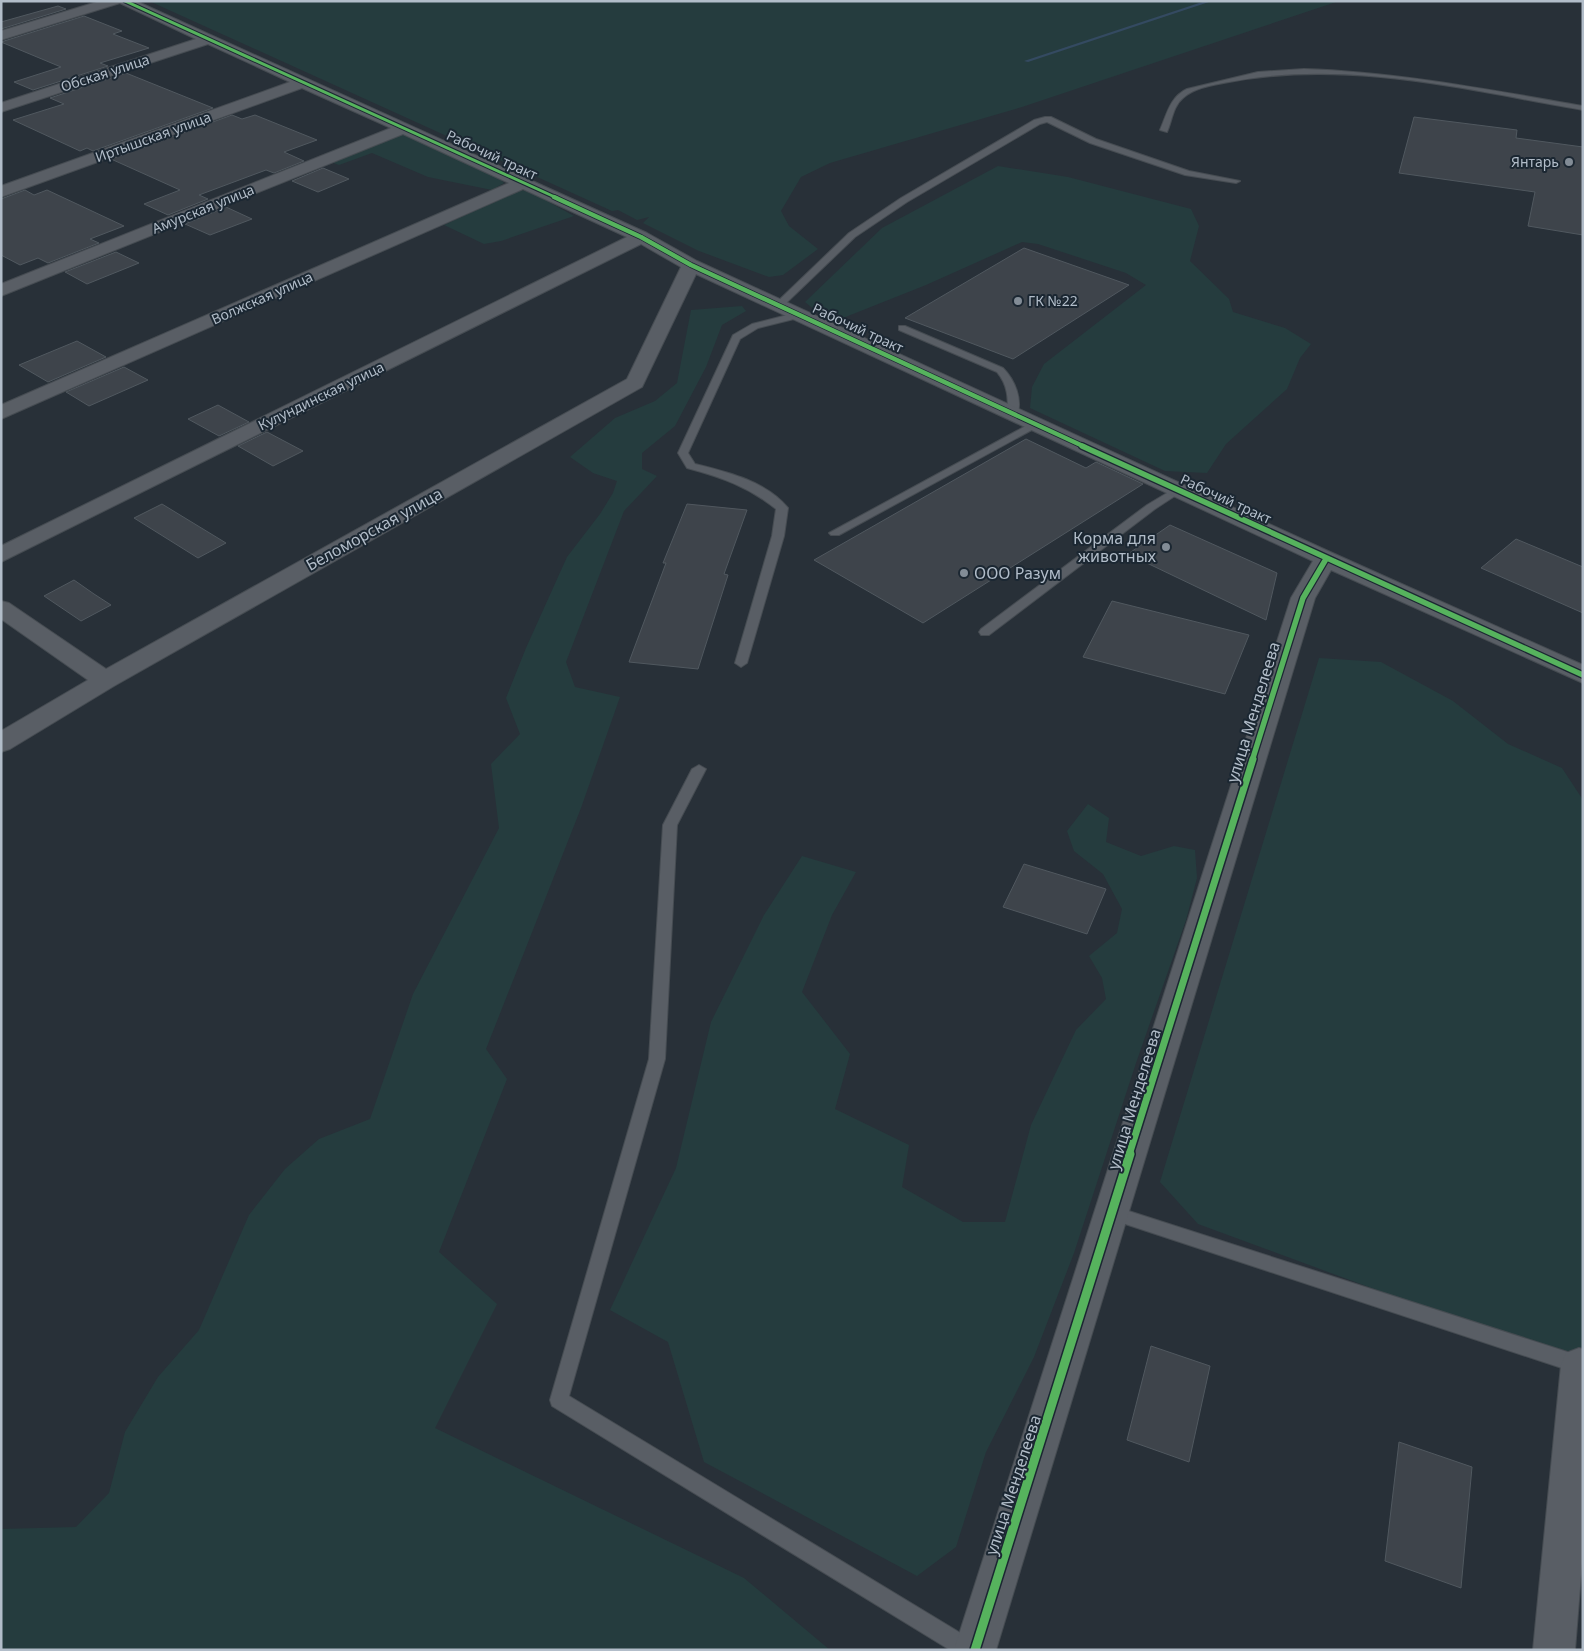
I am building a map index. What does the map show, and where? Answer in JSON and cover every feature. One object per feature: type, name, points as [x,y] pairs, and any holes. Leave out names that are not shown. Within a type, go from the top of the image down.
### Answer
[{"type":"street","points":[[1,36],[115,1]]},
{"type":"street","name":"Рабочий тракт","points":[[125,1],[640,237],[691,265],[1326,559],[1583,675]]},
{"type":"street","name":"Обская улица","points":[[1,108],[209,39]]},
{"type":"street","name":"Иртышская улица","points":[[1,192],[304,82]]},
{"type":"street","name":"Амурская улица","points":[[1,291],[405,128]]},
{"type":"street","name":"Волжская улица","points":[[1,413],[523,183]]},
{"type":"street","name":"Кулундинская улица","points":[[1,555],[640,237]]},
{"type":"street","name":"Беломорская улица","points":[[1,743],[105,680],[635,383],[691,265]]},
{"type":"street","name":"улица Менделеева","points":[[975,1650],[1113,1213],[1303,598],[1326,559]]},
{"type":"street","points":[[1,608],[105,680]]},
{"type":"street","points":[[1554,1650],[1581,1366]]},
{"type":"lane","points":[[1164,130],[1177,98],[1195,88],[1244,75],[1342,71],[1420,80],[1583,108]]},
{"type":"lane","points":[[779,305],[852,235],[889,210],[1037,122],[1048,119],[1093,141],[1188,173],[1236,181]]},
{"type":"lane","points":[[741,663],[778,536],[782,508],[763,491],[735,477],[691,466],[683,454],[736,337],[755,326],[800,315]]},
{"type":"lane","points":[[902,328],[1000,370],[1009,378],[1013,393],[1013,414]]},
{"type":"lane","points":[[835,533],[1035,424]]},
{"type":"lane","points":[[985,632],[1151,507],[1177,490]]},
{"type":"lane","points":[[698,769],[670,825],[657,1059],[559,1400],[970,1650]]},
{"type":"lane","points":[[1113,1213],[1581,1366]]},
{"type":"green space","points":[[149,1],[1339,1],[1022,107],[830,163],[801,177],[781,211],[789,226],[818,249],[783,275],[769,277],[699,251],[643,223],[649,217],[637,220],[618,210],[612,211]]},
{"type":"green space","points":[[401,134],[406,134],[499,178],[504,183],[492,190],[428,177],[372,153],[339,165],[331,162]]},
{"type":"green space","points":[[998,166],[1068,177],[1191,209],[1199,226],[1190,261],[1229,299],[1233,312],[1285,328],[1311,344],[1300,358],[1287,389],[1226,444],[1207,473],[1165,471],[1030,408],[1032,387],[1044,364],[1146,285],[1126,273],[1038,244],[1022,242],[926,285],[838,320],[827,320],[805,302],[882,228]]},
{"type":"green space","points":[[519,190],[531,192],[574,216],[501,241],[484,244],[444,225]]},
{"type":"green space","points":[[742,306],[746,311],[722,325],[706,367],[675,426],[642,453],[642,469],[657,476],[624,511],[566,662],[575,687],[620,697],[581,808],[486,1049],[507,1079],[439,1252],[497,1304],[435,1428],[744,1578],[830,1650],[1,1650],[1,1529],[76,1527],[109,1493],[125,1432],[158,1377],[199,1330],[249,1215],[285,1169],[319,1139],[370,1119],[413,994],[499,828],[491,764],[520,734],[506,698],[567,557],[600,514],[613,493],[617,481],[593,473],[570,457],[615,418],[655,401],[677,383],[691,310]]},
{"type":"green space","points":[[1319,658],[1381,662],[1453,701],[1508,744],[1562,768],[1583,800],[1583,1366],[1198,1224],[1160,1182]]},
{"type":"green space","points":[[1088,804],[1109,818],[1106,842],[1141,856],[1174,846],[1195,850],[1197,878],[1186,920],[1136,1063],[1074,1253],[1034,1357],[986,1452],[956,1547],[917,1576],[704,1462],[668,1342],[610,1310],[676,1168],[711,1022],[764,915],[802,856],[856,872],[832,915],[802,992],[850,1054],[835,1109],[909,1145],[902,1187],[963,1222],[1005,1222],[1031,1125],[1076,1030],[1106,999],[1102,978],[1089,956],[1117,933],[1122,909],[1103,874],[1074,851],[1067,831]]},
{"type":"building","points":[[58,6],[66,9],[1,29],[1,22]]},
{"type":"building","points":[[84,16],[122,31],[113,34],[149,48],[100,63],[108,66],[33,90],[14,82],[61,67],[1,42]]},
{"type":"building","points":[[126,73],[213,108],[93,151],[87,148],[80,151],[13,120],[64,104],[50,98]]},
{"type":"building","points":[[232,115],[242,119],[255,115],[317,140],[284,152],[304,161],[274,173],[266,170],[199,195],[208,199],[168,215],[144,204],[180,190],[111,159]]},
{"type":"building","points":[[1414,117],[1517,130],[1516,138],[1583,147],[1583,235],[1528,226],[1535,192],[1399,173]]},
{"type":"building","points":[[323,168],[349,179],[318,192],[292,181]]},
{"type":"building","points":[[25,190],[34,195],[47,190],[124,226],[90,239],[99,243],[48,263],[38,258],[20,265],[1,255],[1,199]]},
{"type":"building","points":[[226,207],[252,219],[210,235],[185,224]]},
{"type":"building","name":"ГК №22","points":[[1024,248],[1129,285],[1013,359],[905,318]]},
{"type":"building","points":[[116,252],[139,263],[87,284],[65,272]]},
{"type":"building","points":[[77,341],[106,357],[48,382],[19,365]]},
{"type":"building","points":[[124,367],[148,380],[89,406],[66,392]]},
{"type":"building","points":[[218,405],[249,422],[219,436],[188,419]]},
{"type":"building","points":[[267,432],[303,451],[273,466],[238,446]]},
{"type":"building","points":[[1026,439],[1086,468],[1096,462],[1143,484],[923,623],[814,560]]},
{"type":"building","points":[[162,504],[226,543],[198,558],[134,518]]},
{"type":"building","points":[[687,504],[747,510],[724,574],[728,575],[698,669],[629,662],[666,563],[663,563]]},
{"type":"building","points":[[1170,525],[1277,573],[1266,620],[1128,554]]},
{"type":"building","points":[[1516,539],[1583,567],[1583,613],[1481,568]]},
{"type":"building","points":[[74,580],[111,605],[81,621],[44,596]]},
{"type":"building","points":[[1112,601],[1249,635],[1225,694],[1083,657]]},
{"type":"building","points":[[1024,864],[1106,889],[1087,934],[1003,907]]},
{"type":"building","points":[[1151,1346],[1210,1366],[1189,1462],[1127,1440]]},
{"type":"building","points":[[1399,1442],[1472,1467],[1461,1588],[1385,1561]]},
{"type":"waterway","points":[[1026,61],[1210,1]]},
{"type":"cycle path","points":[[125,1],[641,237],[691,265],[1320,556],[1583,675]]},
{"type":"cycle path","points":[[975,1650],[1303,598],[1326,559]]},
{"type":"place","name":"Янтарь","points":[[1569,162]]},
{"type":"place","name":"ГК №22","points":[[1018,301]]},
{"type":"place","name":"Корма для животных","points":[[1166,547]]},
{"type":"place","name":"ООО Разум","points":[[964,573]]}]
